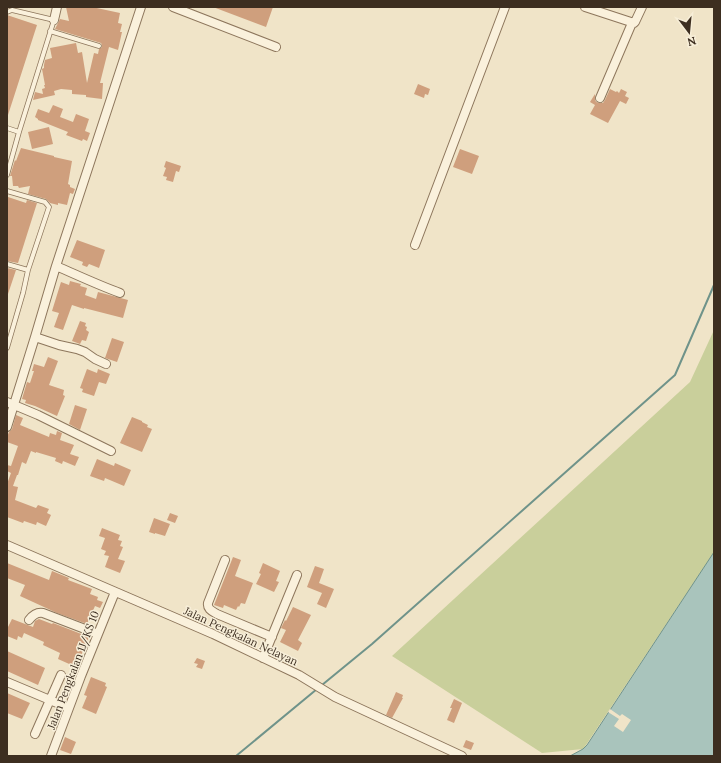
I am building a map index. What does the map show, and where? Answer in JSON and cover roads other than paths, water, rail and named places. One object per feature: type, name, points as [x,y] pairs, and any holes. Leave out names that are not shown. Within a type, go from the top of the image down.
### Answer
[{"type":"street","points":[[54,20],[57,7]]},
{"type":"street","points":[[7,427],[10,404],[36,337],[56,266],[141,7]]},
{"type":"street","points":[[173,7],[276,47]]},
{"type":"street","points":[[415,245],[505,7]]},
{"type":"street","points":[[585,7],[632,23]]},
{"type":"street","points":[[600,98],[632,23],[635,22],[642,7]]},
{"type":"street","points":[[56,266],[120,293]]},
{"type":"street","points":[[36,337],[85,352],[106,364]]},
{"type":"street","points":[[10,404],[38,415],[111,451]]},
{"type":"street","name":"Jalan Pengkalan Nelayan","points":[[7,545],[213,634],[299,675],[335,698],[462,756]]},
{"type":"street","points":[[225,560],[208,603],[208,607],[211,611],[217,614],[272,637]]},
{"type":"street","points":[[263,658],[297,575]]},
{"type":"street","name":"Jalan Pengkalan 1J/KS 10","points":[[51,756],[115,592]]},
{"type":"street","points":[[29,620],[40,612],[98,634]]},
{"type":"street","points":[[35,734],[61,675]]},
{"type":"street","points":[[7,682],[69,708]]},
{"type":"lane","points":[[7,12],[12,10],[54,20],[7,175]]},
{"type":"lane","points":[[50,31],[99,46]]},
{"type":"lane","points":[[7,128],[19,132]]},
{"type":"lane","points":[[7,191],[45,202],[49,208],[28,270],[7,348]]},
{"type":"lane","points":[[7,264],[28,270]]},
{"type":"water","points":[[714,552],[714,756],[570,756],[587,745]]},
{"type":"waterway","points":[[322,685],[372,644],[675,375],[714,285]]},
{"type":"waterway","points":[[236,756],[317,689]]}]
